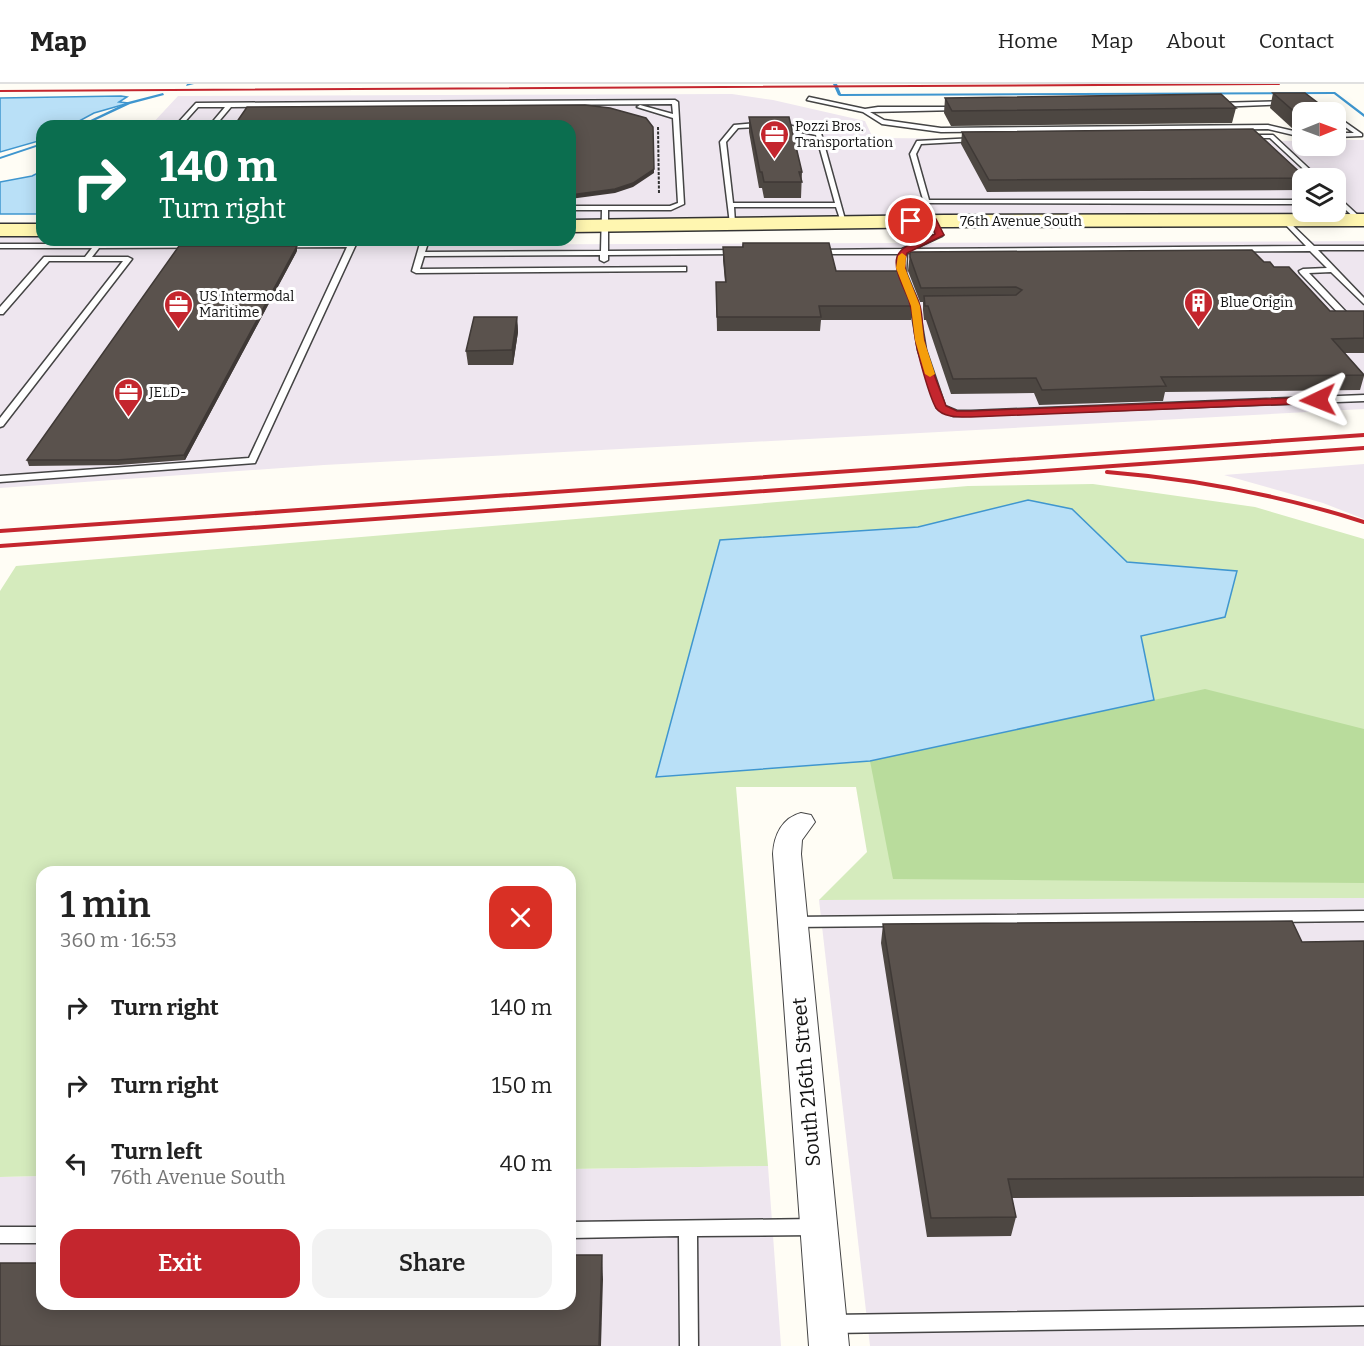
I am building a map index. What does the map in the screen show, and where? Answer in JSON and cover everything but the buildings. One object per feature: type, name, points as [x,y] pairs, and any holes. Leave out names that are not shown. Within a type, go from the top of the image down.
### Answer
[{"type":"street","name":"76th Avenue South","points":[[576,224],[604,217],[842,213],[941,220],[1362,220]]},
{"type":"street","points":[[0,230],[36,230]]},
{"type":"street","name":"South 216th Street","points":[[801,822],[788,838],[787,854],[828,1335]]},
{"type":"lane","points":[[809,99],[865,111],[882,122],[941,130],[1268,128],[1292,133]]},
{"type":"lane","points":[[624,102],[676,117]]},
{"type":"lane","points":[[183,120],[196,105],[675,102],[681,204],[671,208],[604,217],[576,210]]},
{"type":"lane","points":[[1213,105],[1292,103]]},
{"type":"lane","points":[[217,120],[229,105]]},
{"type":"lane","points":[[865,111],[962,108]]},
{"type":"lane","points":[[731,214],[723,142],[736,126],[761,124],[799,127],[819,134],[842,213]]},
{"type":"lane","points":[[1346,126],[1360,135],[1346,135]]},
{"type":"lane","points":[[1349,128],[1364,128]]},
{"type":"lane","points":[[1235,137],[1271,136],[1305,168]]},
{"type":"lane","points":[[947,251],[941,220],[926,202],[912,154],[918,144],[924,140],[984,139]]},
{"type":"lane","points":[[1292,202],[941,220],[904,251],[900,260],[915,306],[920,340],[941,408],[956,414],[1364,398]]},
{"type":"lane","points":[[1346,207],[1362,220]]},
{"type":"lane","points":[[603,270],[604,217]]},
{"type":"lane","points":[[1285,221],[1364,302]]},
{"type":"lane","points":[[0,246],[36,245]]},
{"type":"lane","points":[[87,259],[98,246]]},
{"type":"lane","points":[[0,478],[252,461],[352,246]]},
{"type":"lane","points":[[424,246],[416,272],[683,269]]},
{"type":"lane","points":[[808,252],[1364,248]]},
{"type":"lane","points":[[422,254],[748,252]]},
{"type":"lane","points":[[0,312],[46,259],[128,259],[0,424]]},
{"type":"lane","points":[[1333,270],[1303,271],[1347,318],[1364,317]]},
{"type":"lane","points":[[915,306],[926,306]]},
{"type":"lane","points":[[792,922],[1364,916]]},
{"type":"lane","points":[[576,1230],[819,1227]]},
{"type":"lane","points":[[688,1229],[689,1346]]},
{"type":"lane","points":[[0,1235],[36,1235]]},
{"type":"lane","points":[[828,1335],[1364,1316]]},
{"type":"path","points":[[658,125],[660,201]]},
{"type":"shaded area","points":[[732,94],[773,100],[865,121],[873,138],[1292,141],[1292,156],[1346,156],[1346,140],[1364,140],[1364,213],[1346,213],[1346,168],[1292,168],[1292,214],[576,220],[576,120],[156,120],[178,96]]},
{"type":"shaded area","name":"Blue Origin","points":[[0,236],[36,236],[36,246],[576,246],[1364,241],[1364,409],[324,465],[0,488]]},
{"type":"shaded area","points":[[1364,464],[1364,519],[1323,503],[1224,475]]},
{"type":"shaded area","points":[[1364,898],[1364,1346],[870,1346],[819,900]]},
{"type":"shaded area","points":[[768,1166],[781,1346],[0,1346],[0,1177],[36,1176],[36,1310],[576,1310],[576,1169]]},
{"type":"green space","points":[[1093,484],[1255,507],[1364,539],[1364,898],[819,900],[867,852],[856,787],[736,787],[768,1166],[576,1169],[576,866],[36,866],[36,1176],[0,1177],[0,591],[16,566],[968,486]]},
{"type":"green space","points":[[1205,689],[1364,729],[1364,883],[893,879],[870,761]]},
{"type":"water","points":[[121,96],[127,97],[119,102],[129,103],[94,113],[81,120],[36,120],[36,142],[0,152],[0,98]]},
{"type":"water","points":[[36,174],[36,214],[0,214],[0,182]]},
{"type":"water","points":[[1028,500],[1072,509],[1127,562],[1237,571],[1225,617],[1141,636],[1154,700],[870,761],[656,777],[720,540],[918,527]]},
{"type":"waterway","points":[[187,85],[192,84]]},
{"type":"waterway","points":[[835,84],[840,95],[1335,93],[1364,116]]},
{"type":"waterway","points":[[93,120],[129,103],[163,94]]},
{"type":"waterway","points":[[0,158],[36,146]]},
{"type":"railway","points":[[0,91],[1279,84]]},
{"type":"railway","points":[[0,531],[1364,435]]},
{"type":"railway","points":[[0,546],[1364,448]]},
{"type":"railway","points":[[1107,472],[1172,479],[1269,496],[1364,522]]},
{"type":"slow traffic","points":[[902,256],[901,268],[915,306],[920,340],[930,374]]},
{"type":"place","name":"Pozzi Bros. Transportation","points":[[774,160]]},
{"type":"place","name":"Blue Origin","points":[[1199,328]]},
{"type":"place","name":"US Intermodal Maritime","points":[[178,330]]},
{"type":"place","name":"JELD-","points":[[128,418]]},
{"type":"route","points":[[911,221],[933,221],[940,235],[904,251],[900,260],[915,306],[926,364],[941,408],[956,414],[971,414],[1318,400]]}]
